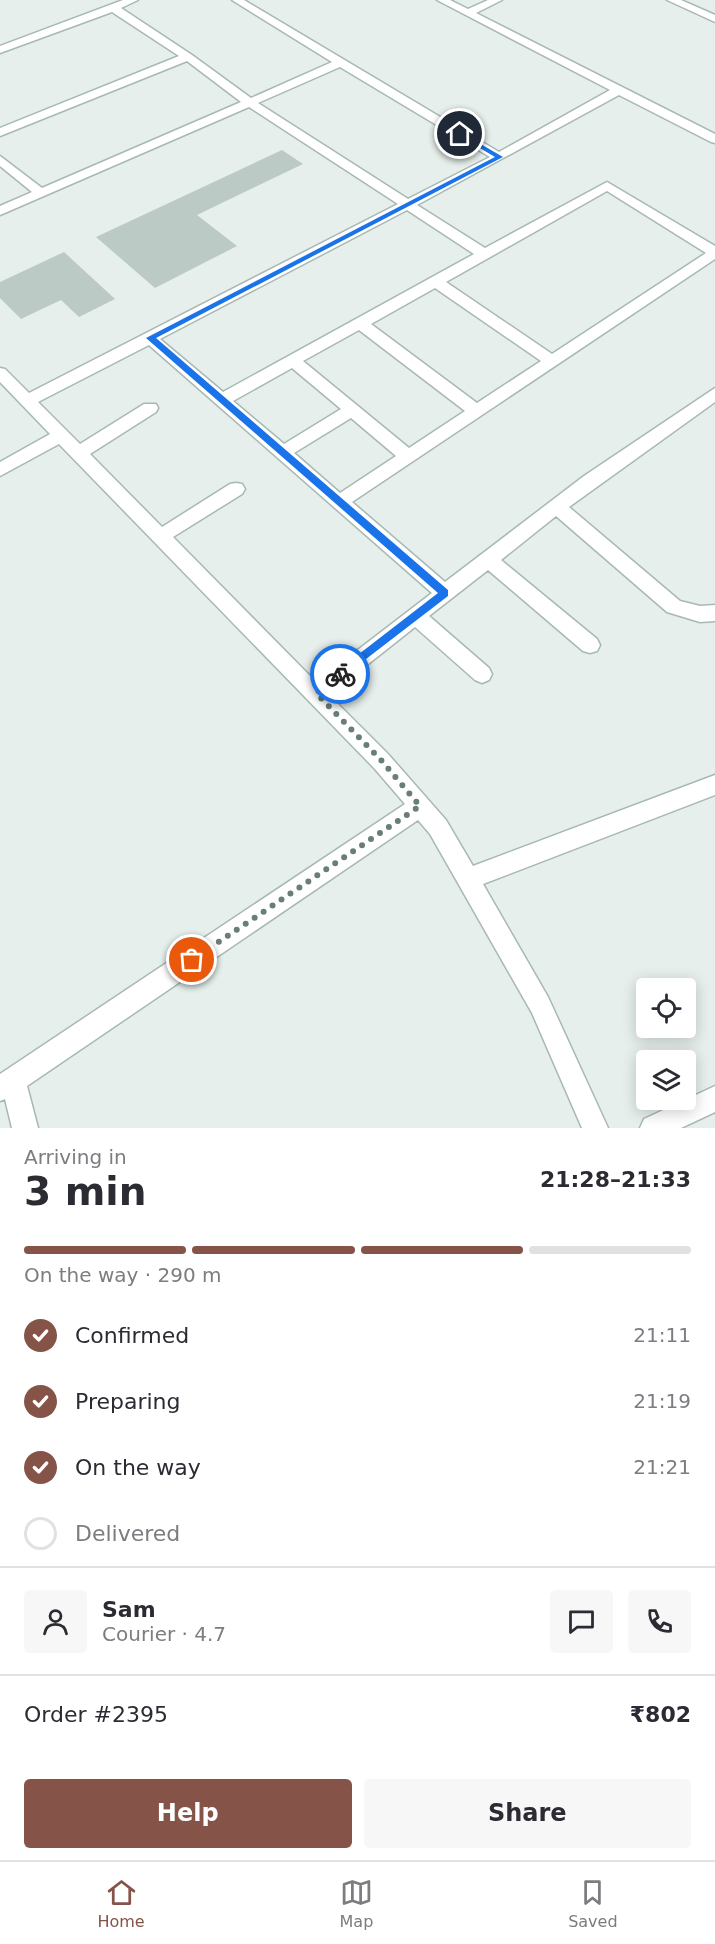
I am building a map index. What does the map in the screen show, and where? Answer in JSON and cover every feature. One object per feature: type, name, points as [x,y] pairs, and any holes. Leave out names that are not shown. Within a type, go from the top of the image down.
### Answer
[{"type":"street","points":[[0,50],[133,0]]},
{"type":"street","points":[[237,0],[500,157]]},
{"type":"street","points":[[442,0],[715,140]]},
{"type":"street","points":[[468,13],[496,0]]},
{"type":"street","points":[[672,0],[715,19]]},
{"type":"street","points":[[113,8],[188,57],[249,102],[484,254]]},
{"type":"street","points":[[0,38],[12,46]]},
{"type":"street","points":[[0,132],[188,57]]},
{"type":"street","points":[[0,211],[342,62]]},
{"type":"street","points":[[28,401],[500,157],[619,90]]},
{"type":"street","points":[[0,160],[41,193]]},
{"type":"street","points":[[222,400],[607,186],[715,253],[339,502]]},
{"type":"street","points":[[435,281],[551,361]]},
{"type":"street","points":[[360,323],[476,411]]},
{"type":"street","points":[[150,338],[445,593]]},
{"type":"street","points":[[293,361],[408,456]]},
{"type":"street","points":[[0,373],[381,760],[438,827],[540,1005],[595,1128]]},
{"type":"street","points":[[316,693],[557,507],[715,394]]},
{"type":"street","points":[[78,453],[150,408]]},
{"type":"street","points":[[282,453],[352,410]]},
{"type":"street","points":[[0,470],[61,435]]},
{"type":"street","points":[[161,536],[236,489]]},
{"type":"street","points":[[557,507],[674,607],[700,614],[715,613]]},
{"type":"street","points":[[488,560],[590,645]]},
{"type":"street","points":[[416,616],[482,674]]},
{"type":"street","points":[[468,879],[715,785]]},
{"type":"street","points":[[25,1128],[7,1085],[420,806]]},
{"type":"street","points":[[652,1128],[715,1099]]},
{"type":"building","points":[[282,150],[303,164],[197,215],[237,246],[155,288],[96,237]]},
{"type":"building","points":[[64,252],[115,299],[79,317],[61,300],[21,319],[0,298],[0,282]]},
{"type":"way so far","points":[[192,960],[420,806],[381,760],[316,693],[340,674]]},
{"type":"route","points":[[340,674],[445,593],[150,338],[500,157],[460,134]]}]
